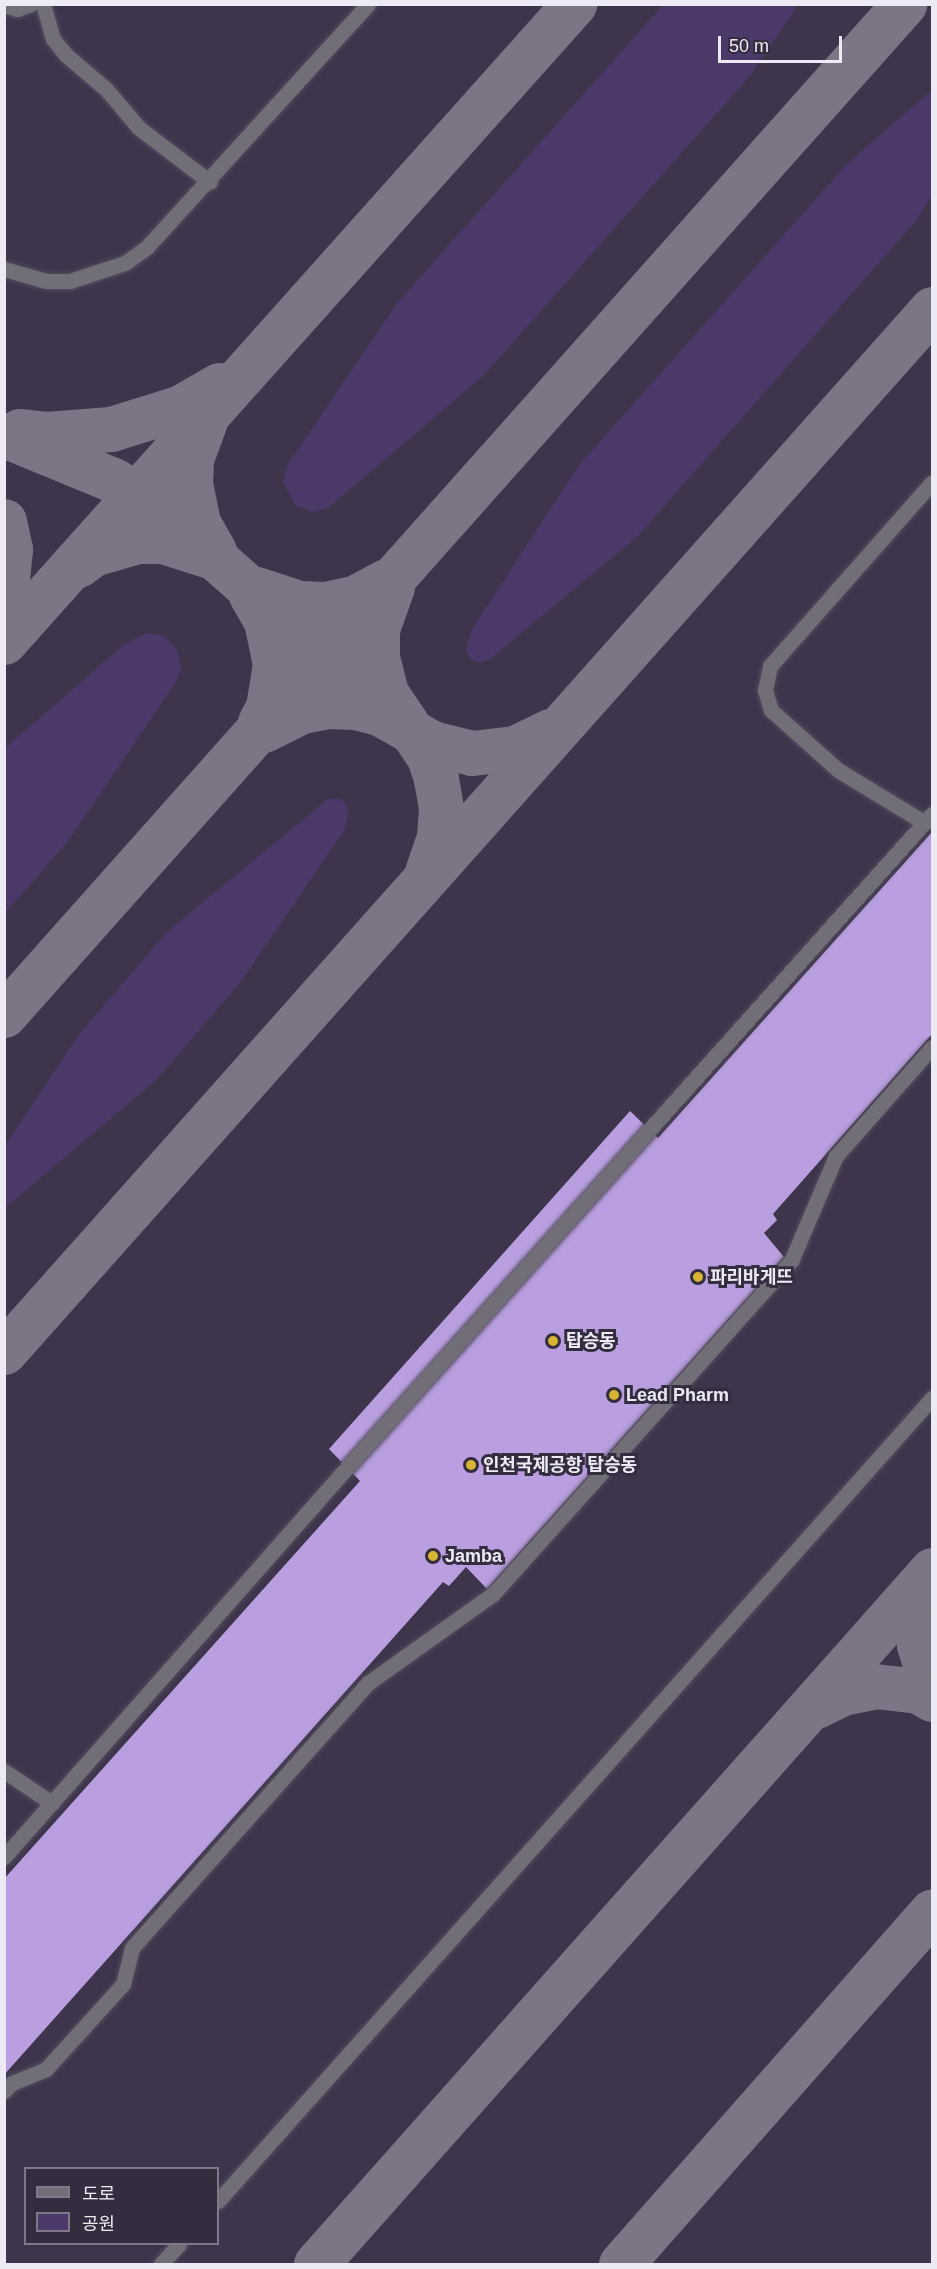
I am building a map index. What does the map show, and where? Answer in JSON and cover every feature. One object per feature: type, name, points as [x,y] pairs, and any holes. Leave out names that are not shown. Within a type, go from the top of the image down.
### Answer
[{"type":"lane","points":[[4,5],[17,9],[31,4]]},
{"type":"lane","points":[[43,4],[53,39],[66,55],[106,89],[139,128],[210,182]]},
{"type":"lane","points":[[4,269],[46,281],[70,281],[116,267],[147,247],[210,182],[368,4]]},
{"type":"lane","points":[[4,1857],[929,819],[838,770],[771,710],[765,690],[770,666],[933,482]]},
{"type":"lane","points":[[4,2091],[12,2083],[46,2069],[123,1984],[132,1948],[368,1683],[493,1594],[792,1259],[836,1156],[933,1047]]},
{"type":"lane","points":[[219,2200],[933,1398]]},
{"type":"lane","points":[[4,1771],[52,1803]]},
{"type":"lane","points":[[161,2265],[179,2245]]},
{"type":"shaded area","points":[[5,5],[932,5],[932,2264],[5,2264]]},
{"type":"green space","points":[[663,5],[798,5],[750,76],[483,376],[328,508],[313,512],[295,505],[283,482],[288,464],[398,302]]},
{"type":"green space","points":[[932,90],[932,195],[914,223],[637,537],[491,658],[481,663],[471,660],[466,650],[472,629],[580,464],[847,164]]},
{"type":"green space","points":[[147,633],[164,636],[177,650],[181,667],[177,680],[69,840],[5,913],[5,748],[125,644]]},
{"type":"green space","points":[[328,799],[341,799],[345,803],[348,811],[345,829],[240,983],[156,1080],[5,1208],[5,1146],[80,1033],[167,932]]},
{"type":"building","name":"인천국제공항 탑승동","points":[[932,832],[932,1034],[773,1214],[777,1220],[764,1233],[784,1257],[487,1589],[466,1567],[449,1586],[443,1582],[4,2075],[4,1879],[360,1481],[329,1449],[630,1111],[658,1138]]},
{"type":"taxiway","points":[[4,642],[574,4]]},
{"type":"taxiway","points":[[4,1015],[904,4]]},
{"type":"taxiway","points":[[4,1352],[932,309]]},
{"type":"taxiway","points":[[19,431],[46,434],[111,429],[181,407],[219,385]]},
{"type":"taxiway","points":[[205,421],[191,459],[190,483],[198,523],[214,551]]},
{"type":"taxiway","points":[[4,435],[113,480],[154,504],[408,729]]},
{"type":"taxiway","points":[[4,521],[10,549],[4,609]]},
{"type":"taxiway","points":[[78,565],[93,554],[138,541],[163,541],[207,555]]},
{"type":"taxiway","points":[[256,589],[299,603],[325,604],[354,598],[386,581]]},
{"type":"taxiway","points":[[392,587],[377,629],[377,657],[386,693],[429,757],[436,779],[441,808],[439,837],[427,872]]},
{"type":"taxiway","points":[[251,595],[266,621],[275,664],[268,707],[260,722]]},
{"type":"taxiway","points":[[264,730],[302,711],[328,706],[355,707],[379,713],[432,743],[472,753],[515,748],[550,731]]},
{"type":"taxiway","points":[[316,2264],[932,1570]]},
{"type":"taxiway","points":[[932,1575],[918,1617],[919,1645],[932,1686]]},
{"type":"taxiway","points":[[816,1706],[843,1693],[875,1686],[918,1691],[932,1699]]},
{"type":"taxiway","points":[[621,2264],[932,1911]]},
{"type":"place","name":"파리바게뜨","points":[[698,1277]]},
{"type":"place","name":"탑승동","points":[[553,1341]]},
{"type":"place","name":"Lead Pharm","points":[[614,1395]]},
{"type":"place","name":"인천국제공항 탑승동","points":[[471,1465]]},
{"type":"place","name":"Jamba","points":[[433,1556]]}]
